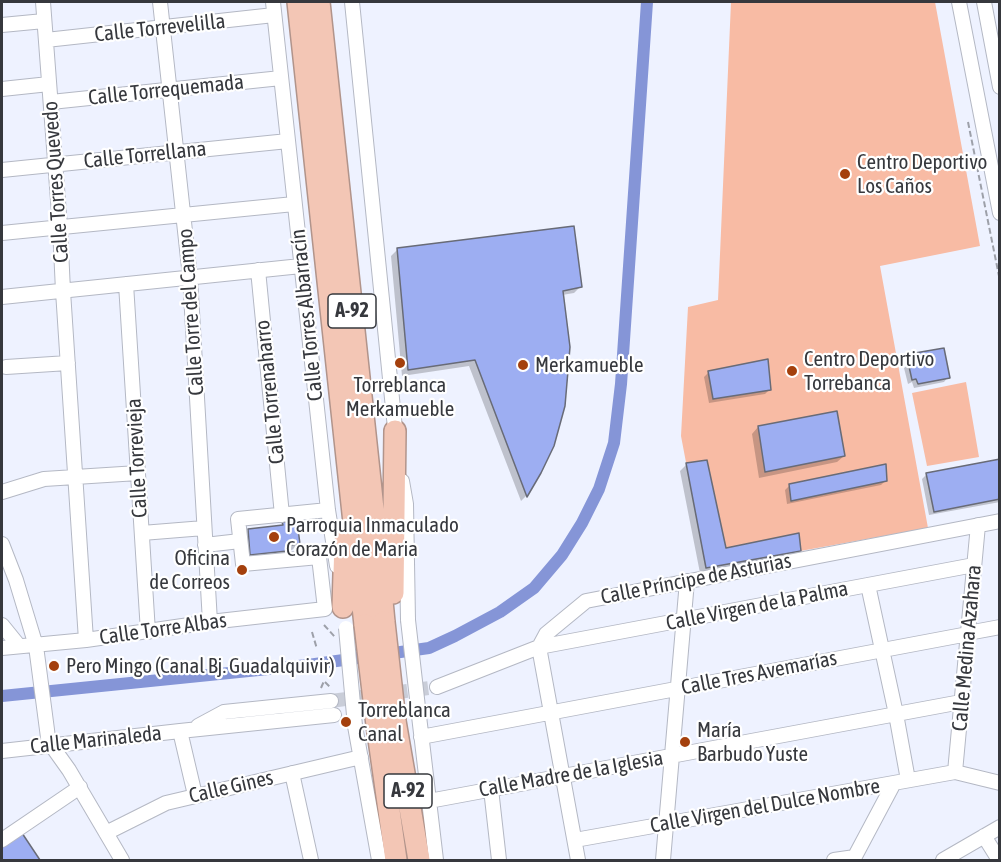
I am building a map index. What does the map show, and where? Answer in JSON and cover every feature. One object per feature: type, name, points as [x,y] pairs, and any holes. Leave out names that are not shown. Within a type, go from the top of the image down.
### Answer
[{"type":"highway","name":"A-92","points":[[298,2],[365,625],[419,861]]},
{"type":"highway","name":"A-92","points":[[318,2],[375,525],[365,625]]},
{"type":"highway","points":[[365,625],[393,596],[401,430]]},
{"type":"highway","points":[[334,608],[347,456]]},
{"type":"highway","name":"A-92","points":[[386,723],[396,861]]},
{"type":"street","name":"Calle Torres Quevedo","points":[[43,2],[86,640]]},
{"type":"street","name":"Calle Torre del Campo","points":[[160,2],[190,277],[210,622]]},
{"type":"street","points":[[352,2],[401,430],[406,504],[408,620],[436,861]]},
{"type":"street","points":[[959,2],[999,213]]},
{"type":"street","points":[[984,2],[999,87]]},
{"type":"street","name":"Calle Torrevelilla","points":[[46,40],[163,27],[274,8]]},
{"type":"street","name":"Calle Torres Albarracín","points":[[274,8],[328,510],[334,608],[365,625],[355,726],[379,861]]},
{"type":"street","points":[[2,25],[44,21]]},
{"type":"street","name":"Calle Torrequemada","points":[[51,102],[281,78]]},
{"type":"street","points":[[2,90],[49,84]]},
{"type":"street","name":"Calle Torrellana","points":[[2,170],[288,141]]},
{"type":"street","points":[[2,233],[294,204]]},
{"type":"street","points":[[2,297],[301,266]]},
{"type":"street","name":"Calle Torrenaharro","points":[[258,270],[282,515]]},
{"type":"street","name":"Calle Torrevieja","points":[[126,284],[148,632]]},
{"type":"street","points":[[6,367],[68,363]]},
{"type":"street","points":[[2,492],[44,479],[138,473]]},
{"type":"street","points":[[328,510],[238,519],[243,564],[319,557],[334,608]]},
{"type":"street","name":"Calle Príncipe de Asturias","points":[[437,687],[538,647],[546,634],[586,601],[999,521]]},
{"type":"street","name":"Calle Medina Azahara","points":[[955,772],[978,525]]},
{"type":"street","points":[[142,533],[204,528]]},
{"type":"street","points":[[206,545],[240,541]]},
{"type":"street","points":[[2,544],[16,580],[36,646],[49,745],[80,787],[122,861]]},
{"type":"street","name":"Calle Virgen de la Palma","points":[[538,647],[975,565]]},
{"type":"street","points":[[663,861],[687,581]]},
{"type":"street","points":[[834,861],[854,859],[901,781],[896,714],[868,585]]},
{"type":"street","name":"Calle Torre Albas","points":[[2,648],[86,640],[210,622],[334,608]]},
{"type":"street","points":[[2,625],[19,646]]},
{"type":"street","name":"Calle Tres Avemarías","points":[[421,737],[999,627]]},
{"type":"street","points":[[538,647],[578,861]]},
{"type":"street","name":"Calle Marinaleda","points":[[185,730],[224,712],[331,695]]},
{"type":"street","name":"Calle Madre de la Iglesia","points":[[429,801],[961,702]]},
{"type":"street","name":"Calle Marinaleda","points":[[2,751],[334,716]]},
{"type":"street","points":[[185,730],[195,795]]},
{"type":"street","name":"Calle Gines","points":[[106,832],[166,803],[361,757]]},
{"type":"street","points":[[955,772],[999,783]]},
{"type":"street","name":"Calle Virgen del Dulce Nombre","points":[[575,840],[955,772]]},
{"type":"street","points":[[292,773],[311,861]]},
{"type":"street","points":[[2,840],[80,787]]},
{"type":"street","points":[[491,789],[499,861]]},
{"type":"street","points":[[944,861],[999,827]]},
{"type":"street","points":[[984,836],[999,861]]},
{"type":"path","points":[[324,625],[339,642]]},
{"type":"path","points":[[312,632],[317,649]]},
{"type":"path","points":[[321,688],[324,681],[331,695]]},
{"type":"shaded area","points":[[731,2],[935,2],[980,246],[880,266],[928,528],[706,568],[681,436],[688,307],[718,300]]},
{"type":"shaded area","points":[[966,382],[979,457],[927,466],[912,393]]},
{"type":"building","name":"Merkamueble","points":[[574,226],[582,287],[563,291],[570,347],[565,406],[554,446],[527,497],[475,360],[408,370],[397,248]]},
{"type":"building","points":[[944,348],[950,378],[918,384],[916,379],[912,380],[908,362],[917,360],[915,353]]},
{"type":"building","points":[[768,359],[771,390],[713,399],[708,371]]},
{"type":"building","points":[[837,411],[845,456],[765,472],[758,426]]},
{"type":"building","points":[[1000,459],[1000,499],[934,512],[926,473]]},
{"type":"building","points":[[707,460],[726,548],[799,533],[801,551],[706,568],[686,463]]},
{"type":"building","points":[[886,464],[887,481],[791,501],[789,484]]},
{"type":"building","name":"Parroquia Inmaculado Corazón de Maria","points":[[296,521],[300,544],[289,545],[287,551],[250,555],[248,529],[283,525],[282,522]]},
{"type":"building","points":[[22,833],[40,860],[2,860],[2,847]]},
{"type":"waterway","points":[[2,696],[308,665],[429,648],[500,612],[534,588],[562,555],[582,523],[599,489],[614,443],[621,384],[647,2]]},
{"type":"tunnel","points":[[331,701],[437,687]]},
{"type":"place","name":"Centro Deportivo Los Caños","points":[[845,174]]},
{"type":"place","name":"Torreblanca Merkamueble","points":[[400,363]]},
{"type":"place","name":"Merkamueble","points":[[523,365]]},
{"type":"place","name":"Centro Deportivo Torrebanca","points":[[792,371]]},
{"type":"place","name":"Parroquia Inmaculado Corazón de Maria","points":[[274,537]]},
{"type":"place","name":"Oficina de Correos","points":[[242,570]]},
{"type":"place","name":"Pero Mingo (Canal Bj. Guadalquivir)","points":[[54,666]]},
{"type":"place","name":"Torreblanca Canal","points":[[346,722]]},
{"type":"place","name":"María Barbudo Yuste","points":[[685,742]]}]
